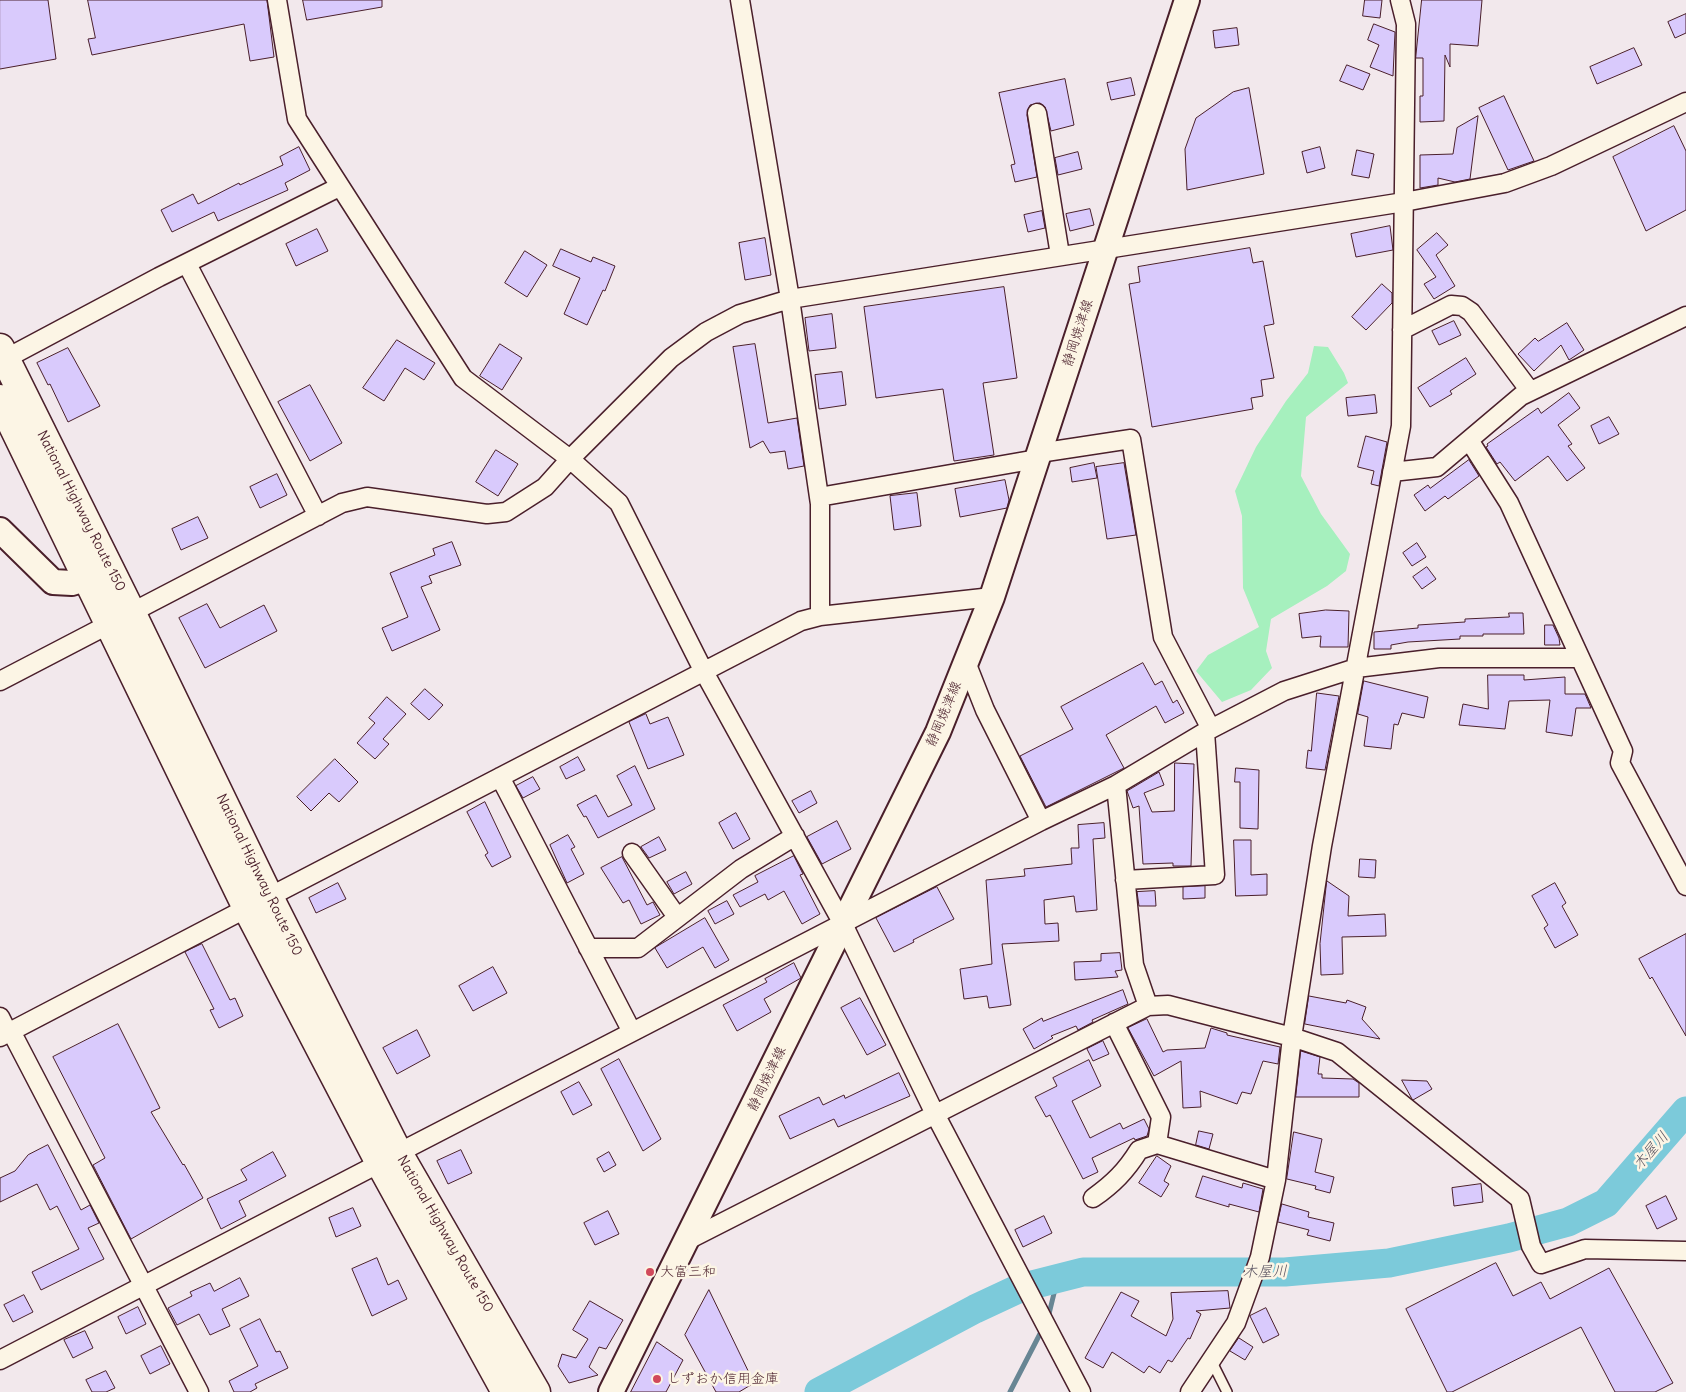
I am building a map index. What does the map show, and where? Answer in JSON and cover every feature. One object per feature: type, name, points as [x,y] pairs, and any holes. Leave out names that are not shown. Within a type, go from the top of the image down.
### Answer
[{"type":"highway","name":"National Highway Route 150","points":[[3,354],[120,618],[258,903],[506,1392]]},
{"type":"highway","name":"National Highway Route 150","points":[[0,399],[88,578],[120,618]]},
{"type":"highway","name":"National Highway Route 150","points":[[389,1158],[536,1392]]},
{"type":"main road","name":"静岡焼津線","points":[[611,1392],[688,1240],[938,732],[992,598],[1187,0]]},
{"type":"main road","points":[[0,530],[53,582],[72,583],[88,578]]},
{"type":"street","points":[[277,0],[298,119],[463,378],[570,459],[619,503],[703,670],[843,924],[935,1114],[1081,1392]]},
{"type":"street","points":[[740,0],[790,299],[819,497],[820,616]]},
{"type":"street","points":[[1190,1392],[1212,1362],[1236,1323],[1252,1286],[1260,1257],[1276,1180],[1292,1037],[1322,846],[1400,426],[1406,24],[1400,0]]},
{"type":"street","points":[[0,681],[342,503],[366,497],[487,514],[506,512],[545,487],[570,459],[671,358],[706,332],[740,314],[790,299],[1404,202],[1505,184],[1551,166],[1686,102]]},
{"type":"street","points":[[1037,113],[1060,255]]},
{"type":"street","points":[[3,354],[340,187]]},
{"type":"street","points":[[187,264],[318,516]]},
{"type":"street","points":[[1402,330],[1451,305],[1462,306],[1471,312],[1530,392]]},
{"type":"street","points":[[1392,472],[1437,466],[1521,396],[1686,316]]},
{"type":"street","points":[[819,497],[1131,439],[1162,637],[1208,731],[1215,875],[1125,880]]},
{"type":"street","points":[[1469,440],[1509,503],[1623,751],[1620,762],[1686,886]]},
{"type":"street","points":[[199,1392],[144,1285],[5,1029],[258,903],[800,621],[820,616],[992,598]]},
{"type":"street","points":[[0,1360],[1041,821],[1116,785],[1208,731],[1284,691],[1356,668],[1439,658],[1579,658]]},
{"type":"street","points":[[966,662],[985,710],[1041,821]]},
{"type":"street","points":[[500,777],[632,1032]]},
{"type":"street","points":[[1116,785],[1134,965],[1148,1006]]},
{"type":"street","points":[[588,948],[638,948],[741,869],[796,836]]},
{"type":"street","points":[[632,853],[677,918]]},
{"type":"street","points":[[688,1240],[1148,1006],[1168,1004],[1292,1037],[1337,1052],[1520,1198],[1531,1246],[1541,1264],[1585,1249],[1686,1251]]},
{"type":"street","points":[[1114,1023],[1161,1117],[1157,1144]]},
{"type":"street","points":[[1093,1198],[1114,1183],[1128,1168],[1139,1150],[1157,1144],[1276,1180]]},
{"type":"lane","points":[[1212,1362],[1227,1392]]},
{"type":"green space","points":[[1314,346],[1328,347],[1348,383],[1306,417],[1301,476],[1321,514],[1350,554],[1346,571],[1327,586],[1271,619],[1266,651],[1272,668],[1251,690],[1222,702],[1196,671],[1208,655],[1259,627],[1243,588],[1242,516],[1235,491],[1256,447],[1286,401],[1308,373]]},
{"type":"building","points":[[0,0],[48,0],[56,59],[0,69]]},
{"type":"building","points":[[88,0],[267,0],[274,57],[250,61],[244,24],[92,55],[88,39],[95,38]]},
{"type":"building","points":[[303,0],[382,0],[382,7],[307,20]]},
{"type":"building","points":[[1365,0],[1382,0],[1380,18],[1363,16]]},
{"type":"building","points":[[1422,0],[1482,0],[1478,46],[1450,44],[1450,67],[1445,55],[1444,121],[1420,122],[1420,96],[1423,96],[1423,58],[1416,58]]},
{"type":"building","points":[[1686,14],[1686,33],[1675,38],[1668,22]]},
{"type":"building","points":[[1374,24],[1395,32],[1393,76],[1370,67],[1379,45],[1368,40]]},
{"type":"building","points":[[1237,28],[1239,45],[1215,48],[1213,31]]},
{"type":"building","points":[[1634,48],[1642,65],[1597,84],[1590,67]]},
{"type":"building","points":[[1347,65],[1370,74],[1363,90],[1340,81]]},
{"type":"building","points":[[1131,78],[1135,95],[1111,100],[1107,83]]},
{"type":"building","points":[[1065,79],[1074,125],[1051,131],[1045,107],[1040,103],[1030,105],[1027,115],[1037,177],[1015,182],[1011,165],[1015,164],[999,93]]},
{"type":"building","points":[[1249,88],[1264,174],[1187,190],[1185,149],[1196,118],[1233,92]]},
{"type":"building","points":[[1504,96],[1534,161],[1508,170],[1479,108]]},
{"type":"building","points":[[1478,116],[1470,179],[1455,182],[1438,178],[1438,185],[1420,188],[1420,155],[1453,154],[1457,128]]},
{"type":"building","points":[[1674,126],[1686,151],[1686,210],[1646,231],[1613,157]]},
{"type":"building","points":[[299,147],[310,170],[285,183],[288,190],[218,221],[214,212],[172,232],[161,210],[193,194],[198,204],[239,183],[240,185],[283,165],[280,157]]},
{"type":"building","points":[[1320,147],[1325,168],[1307,173],[1302,152]]},
{"type":"building","points":[[1357,150],[1374,154],[1369,178],[1352,175]]},
{"type":"building","points":[[1078,152],[1082,169],[1058,175],[1055,158]]},
{"type":"building","points":[[1090,209],[1094,225],[1070,231],[1066,214]]},
{"type":"building","points":[[1042,211],[1045,228],[1028,232],[1024,215]]},
{"type":"building","points":[[1390,226],[1393,250],[1356,257],[1351,234]]},
{"type":"building","points":[[317,229],[328,251],[296,266],[286,244]]},
{"type":"building","points":[[1437,233],[1448,245],[1436,255],[1455,286],[1434,299],[1424,284],[1436,277],[1417,250]]},
{"type":"building","points":[[765,238],[771,275],[745,280],[739,243]]},
{"type":"building","points":[[1250,248],[1253,263],[1263,261],[1274,324],[1264,326],[1274,378],[1261,380],[1263,396],[1251,398],[1253,409],[1152,427],[1129,284],[1140,282],[1138,267]]},
{"type":"building","points":[[561,249],[591,262],[593,257],[615,266],[605,291],[603,290],[587,325],[564,314],[580,278],[553,266]]},
{"type":"building","points":[[525,251],[547,265],[527,297],[505,283]]},
{"type":"building","points":[[1382,284],[1392,293],[1392,303],[1366,330],[1352,317]]},
{"type":"building","points":[[1004,287],[1017,378],[983,383],[994,455],[954,461],[943,389],[876,398],[864,307]]},
{"type":"building","points":[[832,314],[836,348],[809,351],[805,318]]},
{"type":"building","points":[[1454,321],[1461,335],[1439,345],[1432,331]]},
{"type":"building","points":[[1567,323],[1584,350],[1569,360],[1561,345],[1534,371],[1518,354],[1535,338],[1538,341]]},
{"type":"building","points":[[397,340],[435,363],[424,380],[405,368],[384,401],[363,388]]},
{"type":"building","points":[[500,344],[522,358],[502,390],[480,376]]},
{"type":"building","points":[[755,344],[768,423],[797,418],[804,466],[788,469],[785,451],[770,453],[763,441],[750,448],[733,347]]},
{"type":"building","points":[[68,348],[100,406],[68,422],[50,384],[48,385],[37,363]]},
{"type":"building","points":[[1466,358],[1476,374],[1450,391],[1452,394],[1430,407],[1418,388]]},
{"type":"building","points":[[842,372],[846,405],[819,409],[815,375]]},
{"type":"building","points":[[310,385],[342,443],[310,461],[278,402]]},
{"type":"building","points":[[1569,393],[1580,408],[1558,425],[1572,444],[1568,446],[1585,468],[1567,481],[1548,456],[1515,481],[1500,462],[1497,464],[1486,447],[1488,446],[1487,444],[1538,408],[1541,413]]},
{"type":"building","points":[[1375,395],[1377,413],[1348,416],[1346,398]]},
{"type":"building","points":[[1609,417],[1619,434],[1599,444],[1591,426]]},
{"type":"building","points":[[1366,436],[1387,442],[1379,486],[1371,484],[1374,471],[1358,467]]},
{"type":"building","points":[[496,450],[518,464],[498,496],[476,482]]},
{"type":"building","points":[[1469,460],[1479,476],[1448,499],[1445,496],[1425,511],[1414,495],[1428,485],[1430,488]]},
{"type":"building","points":[[1094,463],[1097,478],[1072,482],[1070,468]]},
{"type":"building","points":[[1124,463],[1136,535],[1107,539],[1096,467]]},
{"type":"building","points":[[277,474],[287,495],[260,508],[250,487]]},
{"type":"building","points":[[1005,480],[1009,500],[1007,508],[960,517],[955,489]]},
{"type":"building","points":[[917,493],[921,526],[894,530],[890,496]]},
{"type":"building","points":[[198,517],[208,538],[181,550],[172,529]]},
{"type":"building","points":[[452,542],[461,565],[429,576],[432,583],[421,587],[440,630],[392,651],[382,628],[408,617],[390,573],[435,555],[433,549]]},
{"type":"building","points":[[1417,543],[1426,557],[1412,566],[1403,553]]},
{"type":"building","points":[[1427,567],[1436,579],[1422,589],[1413,577]]},
{"type":"building","points":[[207,604],[220,628],[264,605],[277,631],[205,668],[179,618]]},
{"type":"building","points":[[1326,610],[1349,611],[1348,647],[1320,647],[1321,636],[1302,638],[1299,614]]},
{"type":"building","points":[[1509,613],[1523,613],[1524,634],[1460,636],[1460,639],[1408,642],[1391,645],[1391,649],[1374,649],[1374,632],[1418,628],[1418,625],[1465,622],[1465,619],[1509,617]]},
{"type":"building","points":[[1545,625],[1553,625],[1560,645],[1545,645]]},
{"type":"building","points":[[1143,663],[1155,685],[1162,681],[1173,703],[1177,700],[1184,713],[1165,723],[1156,706],[1106,735],[1124,768],[1046,807],[1020,756],[1073,729],[1061,707]]},
{"type":"building","points":[[1488,675],[1524,675],[1524,680],[1565,677],[1565,694],[1585,694],[1591,708],[1576,708],[1572,736],[1546,732],[1550,700],[1509,701],[1505,729],[1459,725],[1463,704],[1488,709]]},
{"type":"building","points":[[1364,681],[1428,697],[1424,718],[1402,713],[1398,725],[1394,724],[1391,749],[1364,746],[1368,717],[1358,714]]},
{"type":"building","points":[[425,689],[443,705],[429,720],[411,704]]},
{"type":"building","points":[[1317,693],[1339,696],[1325,770],[1306,768],[1308,750],[1311,751]]},
{"type":"building","points":[[387,697],[406,714],[383,739],[389,744],[375,759],[357,743],[375,723],[369,718]]},
{"type":"building","points":[[646,714],[650,724],[668,717],[684,755],[648,769],[629,722]]},
{"type":"building","points":[[578,757],[585,770],[566,779],[560,767]]},
{"type":"building","points":[[335,759],[358,782],[339,802],[329,793],[311,811],[297,797]]},
{"type":"building","points":[[1175,763],[1194,764],[1191,866],[1173,866],[1173,863],[1143,864],[1139,806],[1133,808],[1127,791],[1159,772],[1164,785],[1144,793],[1152,812],[1174,811]]},
{"type":"building","points":[[635,766],[655,809],[598,838],[586,816],[584,817],[577,805],[596,795],[608,817],[632,805],[617,776]]},
{"type":"building","points":[[1236,768],[1259,770],[1258,829],[1240,828],[1240,782],[1235,782]]},
{"type":"building","points":[[533,777],[540,789],[523,798],[516,786]]},
{"type":"building","points":[[811,791],[817,803],[799,813],[792,801]]},
{"type":"building","points":[[485,802],[511,857],[492,867],[485,855],[488,853],[467,812]]},
{"type":"building","points":[[736,813],[750,839],[733,849],[719,823]]},
{"type":"building","points":[[837,821],[851,849],[822,864],[807,837]]},
{"type":"building","points":[[1104,823],[1105,838],[1093,839],[1097,910],[1076,912],[1074,896],[1044,900],[1045,924],[1058,923],[1059,941],[1002,944],[1011,1005],[989,1008],[987,996],[964,999],[960,969],[992,964],[986,880],[1025,876],[1024,869],[1072,864],[1071,848],[1079,848],[1078,825]]},
{"type":"building","points":[[568,835],[575,847],[571,849],[584,874],[567,883],[550,845]]},
{"type":"building","points":[[659,837],[666,850],[649,858],[641,847]]},
{"type":"building","points":[[1234,840],[1251,840],[1251,875],[1267,874],[1267,895],[1236,896]]},
{"type":"building","points":[[794,856],[803,874],[800,875],[820,914],[802,924],[784,891],[768,900],[765,894],[740,907],[733,895],[758,882],[755,876]]},
{"type":"building","points":[[622,857],[647,905],[653,902],[660,915],[641,924],[629,900],[623,903],[601,868]]},
{"type":"building","points":[[1360,859],[1376,860],[1375,878],[1359,877]]},
{"type":"building","points":[[686,872],[692,884],[674,894],[667,882]]},
{"type":"building","points":[[1327,881],[1349,896],[1348,916],[1385,914],[1386,936],[1342,937],[1343,974],[1321,975],[1320,944]]},
{"type":"building","points":[[338,883],[346,899],[316,913],[309,898]]},
{"type":"building","points":[[1555,883],[1566,903],[1562,906],[1578,935],[1555,948],[1544,928],[1548,925],[1532,896]]},
{"type":"building","points":[[1205,886],[1205,898],[1183,899],[1183,887]]},
{"type":"building","points":[[937,887],[954,919],[894,952],[876,918]]},
{"type":"building","points":[[1155,891],[1156,906],[1139,906],[1137,892]]},
{"type":"building","points":[[727,901],[734,914],[715,924],[708,911]]},
{"type":"building","points":[[705,918],[729,960],[715,968],[703,947],[667,968],[655,948]]},
{"type":"building","points":[[1686,934],[1686,1036],[1652,977],[1650,979],[1639,959]]},
{"type":"building","points":[[202,944],[230,1000],[235,998],[243,1016],[219,1028],[210,1010],[214,1009],[185,952]]},
{"type":"building","points":[[1120,953],[1122,970],[1115,971],[1118,977],[1075,980],[1074,962],[1101,961],[1101,954]]},
{"type":"building","points":[[794,963],[801,978],[764,999],[771,1012],[737,1031],[723,1005],[767,982],[765,979]]},
{"type":"building","points":[[493,967],[507,993],[473,1011],[459,986]]},
{"type":"building","points":[[1123,990],[1128,1004],[1092,1020],[1093,1022],[1078,1030],[1076,1026],[1051,1036],[1053,1038],[1034,1049],[1023,1029],[1042,1018],[1043,1021]]},
{"type":"building","points":[[1309,996],[1346,1003],[1347,1000],[1366,1007],[1362,1019],[1380,1039],[1305,1024]]},
{"type":"building","points":[[860,998],[886,1045],[867,1055],[841,1008]]},
{"type":"building","points":[[1147,1019],[1163,1052],[1167,1050],[1205,1048],[1211,1028],[1227,1033],[1227,1035],[1280,1047],[1278,1064],[1263,1061],[1251,1094],[1242,1092],[1237,1104],[1200,1091],[1201,1107],[1183,1108],[1181,1061],[1154,1076],[1128,1028]]},
{"type":"building","points":[[118,1024],[160,1108],[151,1112],[203,1198],[131,1239],[93,1165],[105,1158],[53,1057]]},
{"type":"building","points":[[417,1030],[430,1056],[397,1074],[383,1048]]},
{"type":"building","points":[[1103,1041],[1109,1054],[1093,1061],[1087,1049]]},
{"type":"building","points":[[1301,1051],[1320,1057],[1318,1074],[1322,1074],[1322,1078],[1353,1079],[1359,1083],[1359,1097],[1296,1097]]},
{"type":"building","points":[[619,1059],[661,1139],[643,1151],[601,1069]]},
{"type":"building","points":[[1089,1060],[1101,1086],[1072,1101],[1090,1138],[1120,1123],[1123,1129],[1144,1119],[1149,1129],[1147,1136],[1135,1140],[1134,1138],[1092,1158],[1098,1172],[1083,1179],[1050,1115],[1046,1117],[1035,1097],[1057,1086],[1053,1078]]},
{"type":"building","points":[[899,1073],[910,1096],[838,1127],[834,1119],[790,1139],[779,1116],[819,1097],[823,1105],[844,1095],[845,1098]]},
{"type":"building","points":[[1402,1080],[1427,1081],[1432,1089],[1413,1100]]},
{"type":"building","points":[[579,1082],[592,1105],[573,1115],[561,1092]]},
{"type":"building","points":[[1199,1131],[1213,1134],[1209,1149],[1196,1145]]},
{"type":"building","points":[[1294,1132],[1322,1139],[1315,1172],[1334,1177],[1330,1193],[1315,1189],[1316,1186],[1287,1179]]},
{"type":"building","points":[[48,1145],[81,1210],[90,1205],[99,1223],[88,1228],[104,1259],[41,1290],[32,1272],[79,1249],[57,1206],[50,1210],[37,1184],[0,1202],[0,1178],[15,1171],[28,1155]]},
{"type":"building","points":[[461,1150],[472,1173],[448,1184],[437,1161]]},
{"type":"building","points":[[273,1152],[286,1176],[239,1201],[246,1216],[221,1229],[207,1199],[247,1180],[241,1170]]},
{"type":"building","points":[[609,1152],[616,1165],[604,1172],[597,1159]]},
{"type":"building","points":[[1157,1156],[1171,1166],[1164,1181],[1169,1184],[1161,1197],[1139,1183]]},
{"type":"building","points":[[1203,1176],[1242,1188],[1243,1183],[1263,1189],[1259,1212],[1229,1204],[1229,1207],[1196,1197]]},
{"type":"building","points":[[1481,1184],[1483,1202],[1454,1206],[1452,1188]]},
{"type":"building","points":[[1666,1196],[1677,1219],[1657,1229],[1646,1206]]},
{"type":"building","points":[[1282,1204],[1309,1212],[1308,1217],[1334,1223],[1330,1241],[1307,1235],[1309,1230],[1278,1222]]},
{"type":"building","points":[[353,1208],[361,1226],[336,1237],[329,1218]]},
{"type":"building","points":[[608,1211],[619,1234],[595,1245],[584,1223]]},
{"type":"building","points":[[1044,1216],[1052,1233],[1023,1247],[1015,1230]]},
{"type":"building","points":[[377,1258],[388,1285],[398,1280],[407,1299],[372,1316],[352,1269]]},
{"type":"building","points":[[1496,1263],[1513,1296],[1541,1282],[1550,1299],[1609,1268],[1673,1383],[1655,1392],[1615,1392],[1581,1327],[1452,1392],[1447,1392],[1406,1309]]},
{"type":"building","points":[[240,1278],[249,1296],[222,1309],[230,1326],[210,1335],[199,1314],[177,1325],[168,1308],[192,1296],[190,1292],[210,1283],[214,1291]]},
{"type":"building","points":[[709,1290],[754,1383],[739,1392],[716,1392],[685,1335]]},
{"type":"building","points":[[1228,1291],[1230,1308],[1196,1311],[1201,1314],[1190,1339],[1188,1338],[1172,1362],[1168,1360],[1160,1373],[1149,1366],[1144,1373],[1112,1352],[1103,1368],[1085,1358],[1121,1292],[1139,1301],[1131,1316],[1166,1336],[1173,1319],[1171,1293]]},
{"type":"building","points":[[24,1295],[33,1312],[13,1322],[4,1305]]},
{"type":"building","points":[[590,1301],[623,1320],[606,1349],[599,1347],[589,1367],[598,1375],[569,1383],[558,1366],[562,1354],[576,1358],[588,1339],[573,1330]]},
{"type":"building","points":[[138,1307],[146,1324],[126,1334],[118,1317]]},
{"type":"building","points":[[1266,1308],[1279,1335],[1263,1343],[1250,1316]]},
{"type":"building","points":[[260,1319],[276,1352],[280,1351],[288,1368],[255,1384],[257,1388],[250,1392],[234,1392],[229,1381],[258,1366],[240,1329]]},
{"type":"building","points":[[85,1331],[93,1348],[73,1358],[64,1340]]},
{"type":"building","points":[[1239,1338],[1253,1347],[1245,1360],[1230,1351]]},
{"type":"building","points":[[657,1342],[683,1360],[666,1392],[631,1392]]},
{"type":"building","points":[[161,1346],[170,1364],[150,1374],[141,1356]]},
{"type":"building","points":[[106,1371],[115,1388],[106,1392],[92,1392],[86,1380]]},
{"type":"waterway","name":"木屋川","points":[[819,1392],[975,1309],[1020,1288],[1083,1272],[1285,1272],[1389,1263],[1509,1238],[1568,1222],[1606,1203],[1686,1111]]},
{"type":"waterway","points":[[1048,1318],[1058,1277]]},
{"type":"waterway","points":[[1010,1392],[1043,1328]]},
{"type":"place","name":"大富三和","points":[[650,1272]]},
{"type":"place","name":"しずおか信用金庫","points":[[657,1379]]}]
